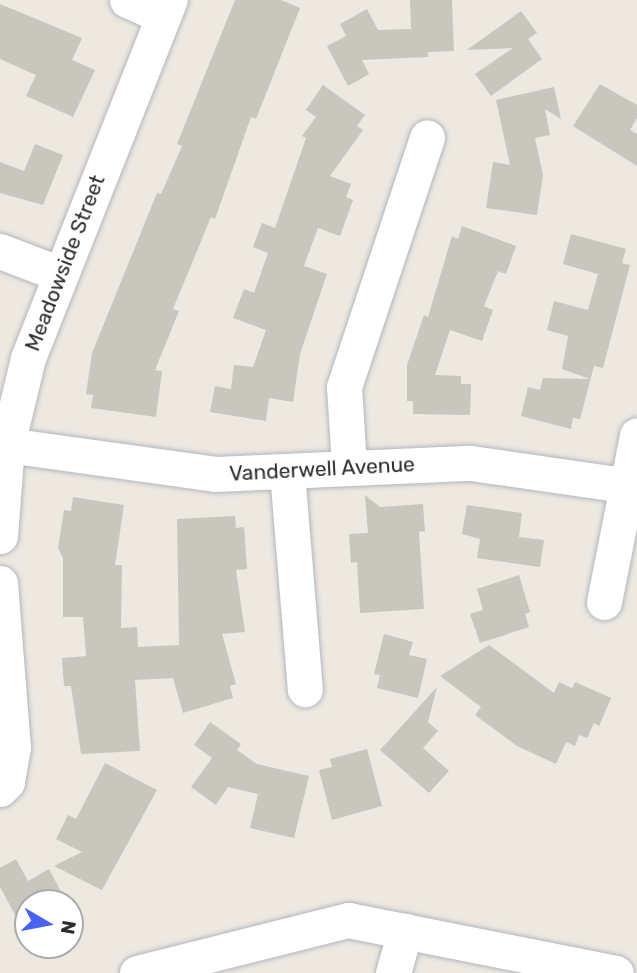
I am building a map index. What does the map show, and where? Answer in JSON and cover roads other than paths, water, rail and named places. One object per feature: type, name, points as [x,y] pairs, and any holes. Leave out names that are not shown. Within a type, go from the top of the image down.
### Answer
[{"type":"street","points":[[127,0],[167,8]]},
{"type":"street","name":"Meadowside Street","points":[[0,536],[7,444],[28,358],[167,8]]},
{"type":"street","points":[[349,466],[344,387],[427,137]]},
{"type":"street","points":[[0,251],[60,274]]},
{"type":"street","points":[[604,602],[630,486],[637,435]]},
{"type":"street","name":"Vanderwell Avenue","points":[[7,444],[215,474],[287,472],[349,466],[471,463],[630,486]]},
{"type":"street","points":[[287,472],[305,689]]},
{"type":"street","points":[[0,583],[13,747],[4,785]]},
{"type":"street","points":[[136,973],[251,959],[348,920],[616,973]]},
{"type":"street","points":[[393,973],[405,931]]}]
